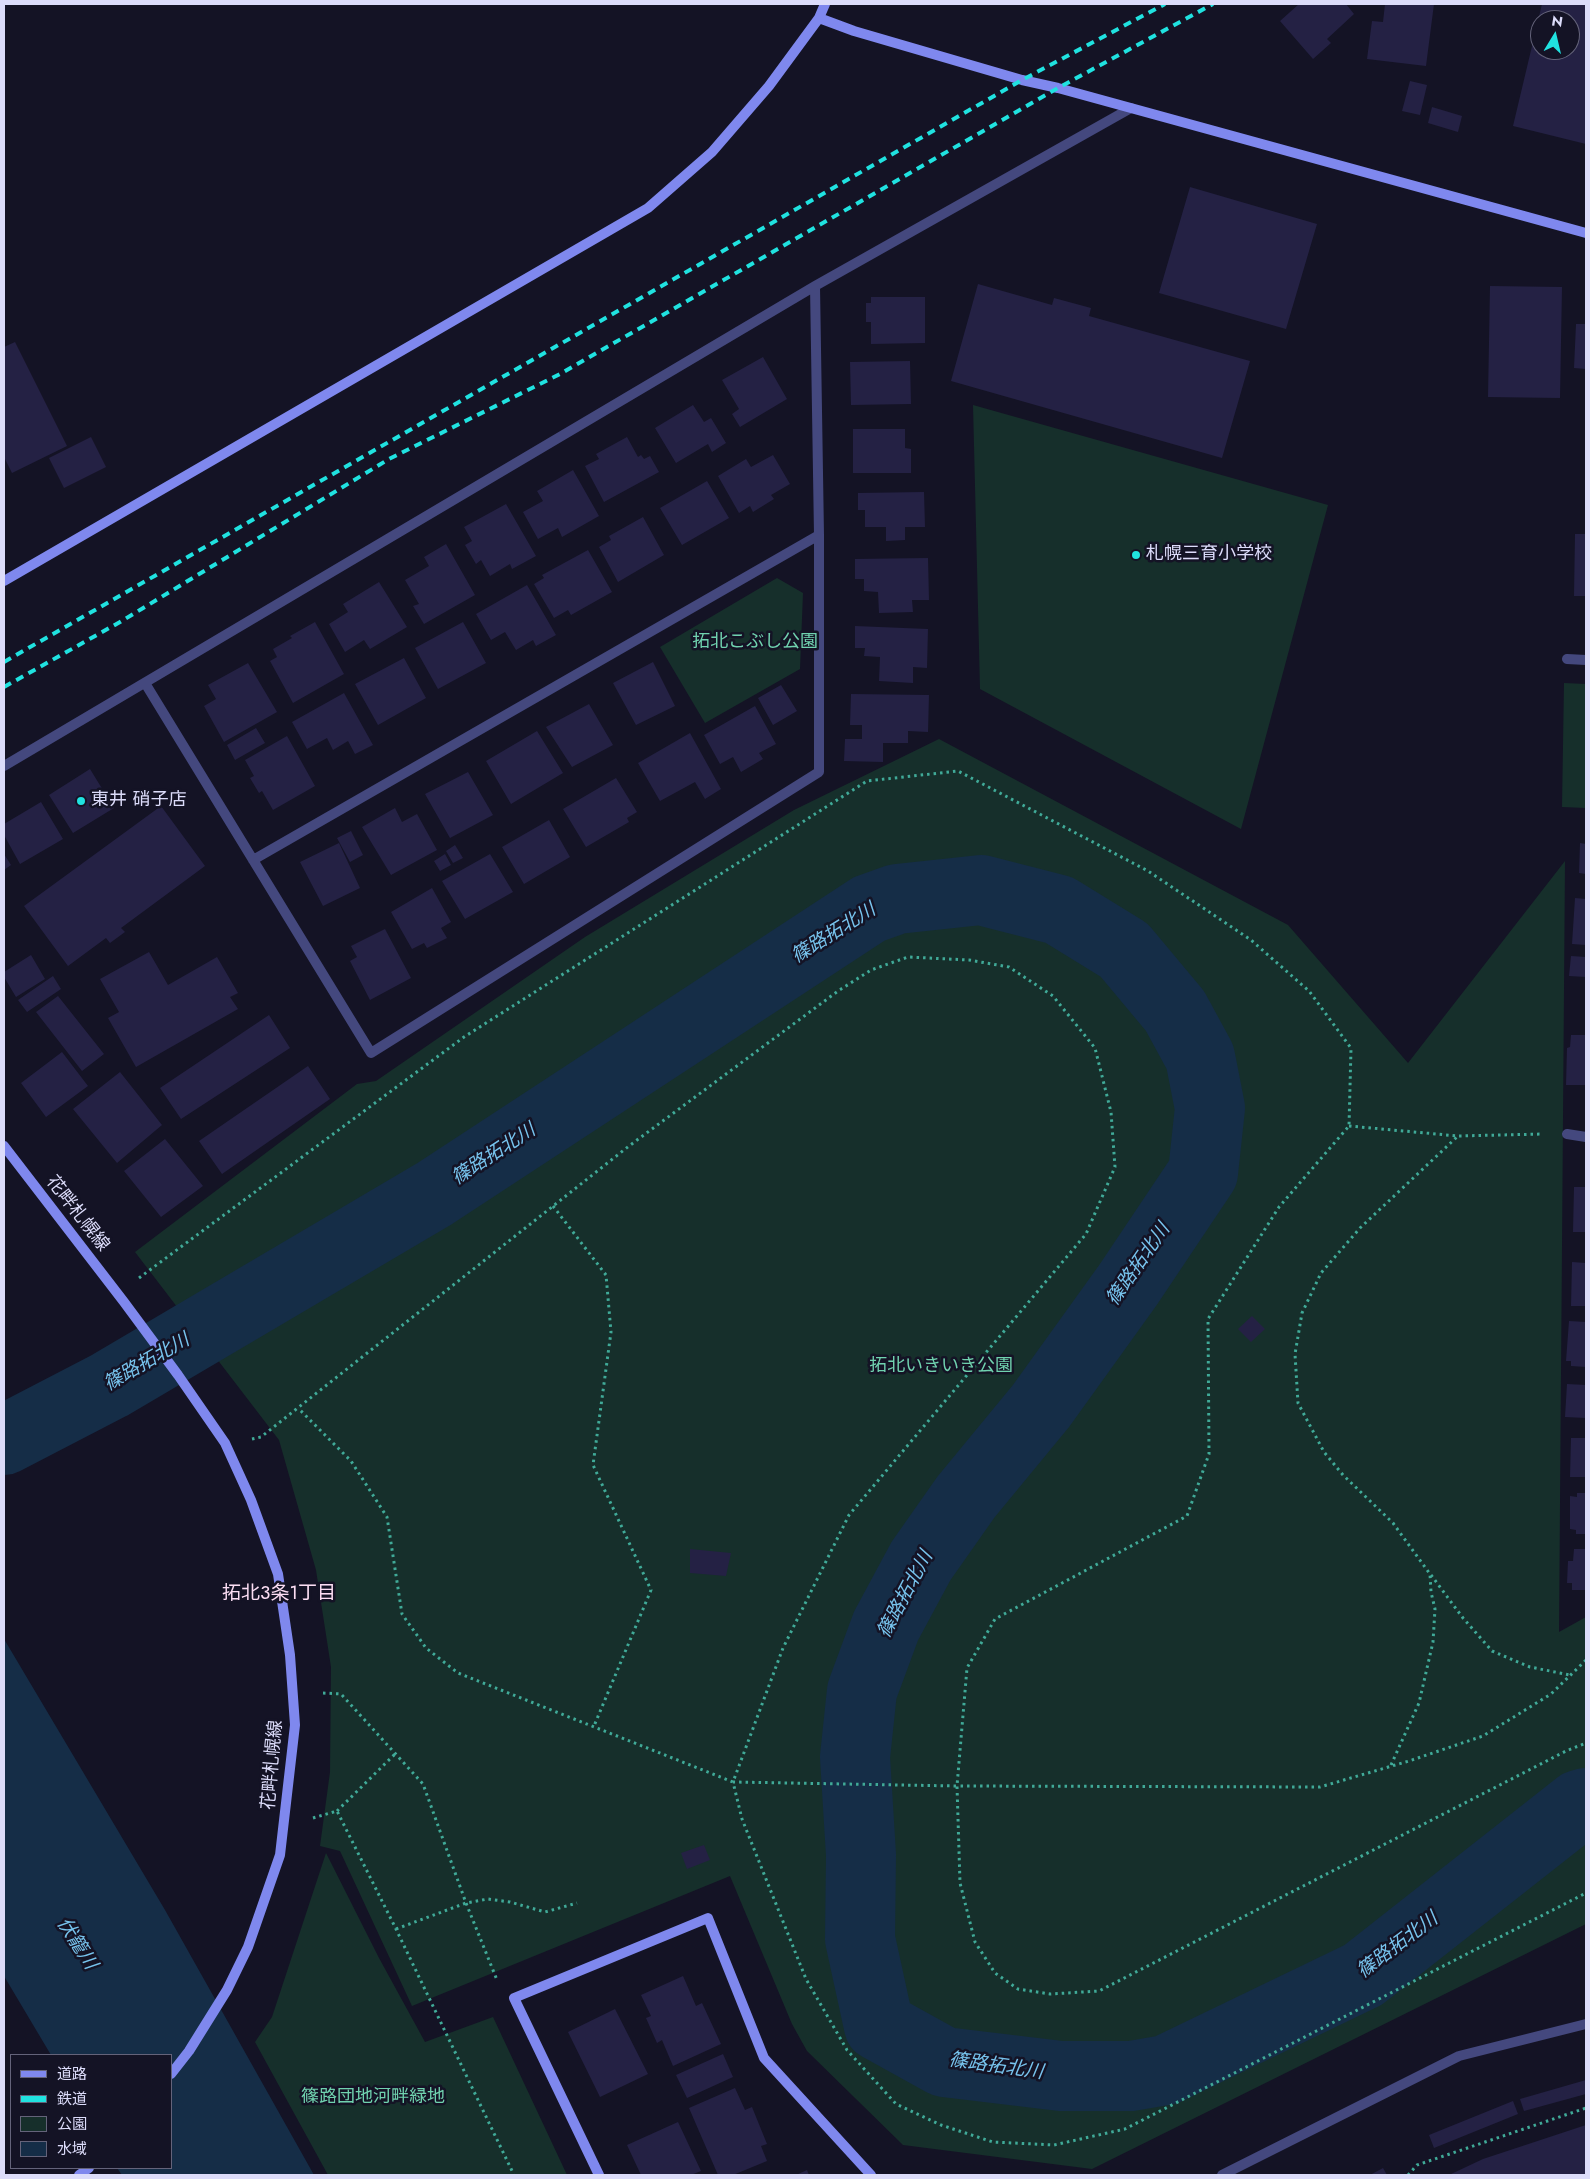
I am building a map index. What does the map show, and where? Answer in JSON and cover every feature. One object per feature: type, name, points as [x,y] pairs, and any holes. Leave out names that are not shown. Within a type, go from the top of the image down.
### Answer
[{"type":"street","points":[[4,582],[648,208],[712,152],[768,86],[819,18],[825,4]]},
{"type":"street","points":[[819,18],[854,31],[1022,80],[1586,233]]},
{"type":"street","points":[[4,766],[816,286],[1130,108]]},
{"type":"street","points":[[145,683],[371,1053],[818,772],[819,535],[816,286]]},
{"type":"street","points":[[253,860],[819,535]]},
{"type":"street","points":[[1567,659],[1586,660]]},
{"type":"street","points":[[1567,1134],[1586,1137]]},
{"type":"street","name":"花畔札幌線","points":[[4,1146],[124,1302],[225,1443],[252,1500],[278,1574],[290,1655],[295,1724],[280,1855],[248,1947],[227,1990],[189,2051],[172,2073]]},
{"type":"street","points":[[600,2175],[514,1998],[708,1918],[764,2058],[871,2175]]},
{"type":"street","points":[[1222,2175],[1459,2056],[1586,2024]]},
{"type":"path","points":[[138,1278],[464,1037],[868,781],[958,770],[1148,871],[1251,940],[1309,991],[1351,1048],[1349,1126],[1279,1207],[1208,1319],[1209,1454],[1187,1516],[995,1619],[967,1668],[957,1786],[960,1883],[975,1942],[995,1973],[1018,1989],[1050,1994],[1099,1991],[1566,1751],[1586,1743]]},
{"type":"path","points":[[225,1443],[261,1437],[629,1146],[838,991],[871,970],[908,956],[969,960],[1009,967],[1053,996],[1095,1048],[1111,1112],[1115,1167],[1086,1234],[849,1515],[783,1648],[733,1782],[742,1819],[806,1979],[847,2050],[896,2104],[940,2125],[992,2142],[1054,2145],[1125,2129],[1586,1893]]},
{"type":"path","points":[[1349,1126],[1458,1136],[1567,1134]]},
{"type":"path","points":[[1458,1136],[1360,1228],[1321,1273],[1302,1313],[1295,1354],[1298,1404],[1324,1452],[1343,1475],[1393,1523],[1463,1618],[1492,1651],[1530,1667],[1570,1675]]},
{"type":"path","points":[[553,1206],[606,1275],[611,1332],[593,1465],[651,1590],[594,1726]]},
{"type":"path","points":[[298,1408],[351,1461],[387,1517],[402,1614],[426,1648],[458,1673],[733,1782],[931,1786],[1320,1787],[1483,1736],[1551,1694],[1586,1660]]},
{"type":"path","points":[[1391,1765],[1419,1703],[1433,1642],[1435,1609],[1431,1592],[1430,1574]]},
{"type":"path","points":[[323,1692],[341,1694],[423,1784],[497,1980]]},
{"type":"path","points":[[314,1818],[337,1811],[395,1754]]},
{"type":"path","points":[[337,1811],[514,2175]]},
{"type":"path","points":[[396,1929],[466,1902],[488,1899],[510,1902],[545,1912],[577,1903]]},
{"type":"path","points":[[1408,2175],[1417,2165],[1586,2108]]},
{"type":"green space","points":[[973,405],[1328,505],[1241,829],[980,689]]},
{"type":"green space","name":"拓北こぶし公園","points":[[777,578],[803,593],[800,669],[705,723],[660,647]]},
{"type":"green space","points":[[1564,683],[1586,684],[1586,808],[1562,807]]},
{"type":"green space","name":"拓北いきいき公園","points":[[939,739],[1288,925],[1408,1063],[1565,861],[1559,1632],[1586,1617],[1586,1924],[1092,2169],[903,2145],[807,2051],[792,2024],[730,1876],[412,2006],[340,1851],[320,1846],[330,1772],[331,1667],[316,1570],[279,1440],[135,1252],[357,1084],[376,1081],[585,937],[794,810]]},
{"type":"green space","name":"篠路団地河畔緑地","points":[[326,1853],[379,1958],[425,2042],[493,2017],[567,2175],[328,2175],[255,2042],[272,2017]]},
{"type":"water","name":"伏籠川","points":[[4,1639],[165,1910],[314,2175],[122,2175],[118,2169],[172,2169],[172,2054],[50,2054],[4,1976]]},
{"type":"building","points":[[1299,4],[1346,4],[1354,14],[1327,39],[1331,43],[1313,59],[1280,21]]},
{"type":"building","points":[[1385,4],[1434,4],[1426,66],[1367,59],[1372,21],[1383,22]]},
{"type":"building","points":[[1542,4],[1586,4],[1586,144],[1513,126],[1530,54],[1530,60],[1580,60],[1580,10],[1541,10]]},
{"type":"building","points":[[1410,81],[1427,85],[1420,115],[1402,111]]},
{"type":"building","points":[[1432,107],[1462,116],[1458,132],[1428,123]]},
{"type":"building","points":[[1190,187],[1317,224],[1286,329],[1159,293]]},
{"type":"building","points":[[978,284],[1052,305],[1054,298],[1091,308],[1089,316],[1250,361],[1222,458],[951,381]]},
{"type":"building","points":[[1490,286],[1562,287],[1560,398],[1488,397]]},
{"type":"building","points":[[871,297],[925,297],[925,343],[871,344],[871,322],[866,322],[866,303],[871,303]]},
{"type":"building","points":[[1576,324],[1586,324],[1586,369],[1574,368]]},
{"type":"building","points":[[15,342],[67,446],[12,473],[4,457],[4,347]]},
{"type":"building","points":[[763,357],[787,399],[740,427],[732,414],[739,409],[722,380]]},
{"type":"building","points":[[910,361],[911,404],[851,405],[850,362]]},
{"type":"building","points":[[693,405],[704,422],[711,418],[726,443],[712,452],[708,444],[676,463],[655,428]]},
{"type":"building","points":[[853,429],[905,429],[905,448],[911,449],[911,473],[853,473]]},
{"type":"building","points":[[91,437],[106,467],[64,488],[49,458]]},
{"type":"building","points":[[627,437],[638,457],[641,455],[644,459],[650,456],[659,472],[604,502],[585,466],[599,459],[596,454]]},
{"type":"building","points":[[773,455],[790,484],[771,495],[774,499],[753,512],[750,506],[739,513],[718,476],[746,459],[751,467]]},
{"type":"building","points":[[573,470],[599,516],[562,537],[558,528],[538,539],[523,512],[543,501],[537,491]]},
{"type":"building","points":[[707,481],[729,518],[682,545],[660,508]]},
{"type":"building","points":[[924,492],[925,527],[905,527],[905,540],[886,541],[886,527],[865,527],[865,510],[858,510],[858,493]]},
{"type":"building","points":[[506,504],[536,556],[512,569],[510,564],[490,576],[481,560],[476,564],[465,545],[472,541],[464,527]]},
{"type":"building","points":[[643,517],[664,555],[618,582],[599,547],[611,540],[609,536]]},
{"type":"building","points":[[1575,534],[1586,534],[1586,596],[1574,596]]},
{"type":"building","points":[[446,544],[475,595],[424,624],[413,606],[419,604],[405,580],[429,566],[424,557]]},
{"type":"building","points":[[588,550],[612,592],[571,615],[568,610],[554,618],[534,584],[544,578],[542,575]]},
{"type":"building","points":[[928,558],[929,600],[912,600],[913,612],[879,613],[878,592],[864,591],[864,579],[855,579],[855,559]]},
{"type":"building","points":[[379,582],[407,627],[370,649],[364,640],[345,652],[329,624],[348,612],[343,604]]},
{"type":"building","points":[[527,585],[556,635],[536,646],[533,640],[516,650],[505,632],[491,640],[476,614]]},
{"type":"building","points":[[315,622],[344,674],[293,703],[270,661],[277,657],[273,649],[292,638],[290,636]]},
{"type":"building","points":[[463,622],[486,663],[438,689],[415,648]]},
{"type":"building","points":[[855,626],[928,629],[927,668],[913,667],[913,683],[879,681],[880,657],[864,656],[865,648],[855,648]]},
{"type":"building","points":[[404,658],[426,698],[378,725],[355,684]]},
{"type":"building","points":[[653,662],[675,706],[636,725],[613,683]]},
{"type":"building","points":[[248,663],[277,712],[224,742],[204,706],[216,699],[208,685]]},
{"type":"building","points":[[781,685],[797,711],[773,725],[758,698]]},
{"type":"building","points":[[344,693],[373,745],[355,754],[348,741],[333,750],[327,738],[307,749],[292,722]]},
{"type":"building","points":[[851,694],[929,695],[928,732],[908,731],[908,743],[883,743],[883,762],[844,761],[845,739],[862,739],[862,725],[850,725]]},
{"type":"building","points":[[589,704],[613,745],[572,767],[546,727]]},
{"type":"building","points":[[755,706],[776,744],[759,753],[763,759],[741,772],[733,757],[720,764],[704,735]]},
{"type":"building","points":[[256,728],[265,743],[235,760],[227,745]]},
{"type":"building","points":[[537,731],[563,773],[511,804],[486,761]]},
{"type":"building","points":[[690,733],[721,789],[705,799],[695,782],[660,801],[638,763]]},
{"type":"building","points":[[287,736],[315,786],[273,810],[262,791],[259,793],[250,778],[254,776],[245,760]]},
{"type":"building","name":"東井 硝子店","points":[[90,769],[114,808],[73,833],[49,795]]},
{"type":"building","points":[[468,772],[493,815],[450,838],[425,794]]},
{"type":"building","points":[[616,778],[637,812],[627,818],[629,822],[586,847],[563,809]]},
{"type":"building","points":[[41,802],[63,839],[20,864],[4,835],[4,824]]},
{"type":"building","points":[[161,806],[205,866],[121,928],[125,932],[110,943],[106,938],[68,966],[24,906]]},
{"type":"building","points":[[395,808],[402,822],[417,814],[437,850],[391,875],[362,827]]},
{"type":"building","points":[[549,820],[570,857],[524,884],[502,847]]},
{"type":"building","points":[[351,831],[363,855],[350,862],[337,838]]},
{"type":"building","points":[[339,843],[360,888],[323,906],[300,862]]},
{"type":"building","points":[[1580,843],[1586,844],[1586,874],[1579,873]]},
{"type":"building","points":[[455,845],[463,858],[453,863],[446,851]]},
{"type":"building","points":[[4,854],[11,865],[4,870]]},
{"type":"building","points":[[445,854],[451,865],[440,871],[434,861]]},
{"type":"building","points":[[490,854],[513,892],[465,919],[442,881]]},
{"type":"building","points":[[432,888],[451,922],[441,928],[447,938],[427,948],[424,943],[412,949],[391,912]]},
{"type":"building","points":[[1575,898],[1586,899],[1586,945],[1572,944]]},
{"type":"building","points":[[385,929],[411,978],[370,1000],[350,961],[357,957],[351,946]]},
{"type":"building","points":[[149,952],[168,985],[217,957],[238,993],[230,997],[238,1009],[136,1067],[108,1018],[119,1012],[100,979]]},
{"type":"building","points":[[31,955],[45,979],[16,997],[4,977],[4,972]]},
{"type":"building","points":[[1571,956],[1586,957],[1586,977],[1569,976]]},
{"type":"building","points":[[53,976],[61,989],[27,1012],[18,1000]]},
{"type":"building","points":[[58,996],[104,1054],[82,1071],[36,1012]]},
{"type":"building","points":[[269,1015],[290,1048],[181,1119],[160,1088]]},
{"type":"building","points":[[1571,1035],[1586,1035],[1586,1085],[1566,1085],[1567,1048],[1570,1047]]},
{"type":"building","points":[[62,1052],[88,1086],[46,1117],[21,1083]]},
{"type":"building","points":[[308,1066],[330,1099],[222,1174],[199,1141]]},
{"type":"building","points":[[120,1072],[162,1125],[117,1163],[73,1109]]},
{"type":"building","points":[[165,1139],[203,1186],[161,1217],[124,1171]]},
{"type":"building","points":[[1574,1187],[1586,1187],[1586,1232],[1573,1232]]},
{"type":"building","points":[[1572,1262],[1586,1263],[1586,1306],[1571,1306]]},
{"type":"building","points":[[1252,1316],[1265,1329],[1251,1342],[1238,1329]]},
{"type":"building","points":[[1569,1321],[1586,1322],[1586,1367],[1571,1366],[1571,1361],[1566,1361]]},
{"type":"building","points":[[1567,1384],[1586,1385],[1586,1418],[1565,1417]]},
{"type":"building","points":[[1571,1438],[1586,1438],[1586,1477],[1570,1477]]},
{"type":"building","points":[[1577,1493],[1586,1493],[1586,1534],[1576,1534],[1576,1530],[1570,1529],[1570,1496],[1577,1497]]},
{"type":"building","points":[[690,1549],[731,1553],[726,1576],[690,1573]]},
{"type":"building","points":[[1574,1549],[1586,1549],[1586,1590],[1572,1590],[1572,1583],[1567,1583],[1568,1561],[1573,1561]]},
{"type":"building","points":[[704,1845],[710,1860],[687,1869],[681,1853]]},
{"type":"building","points":[[683,1976],[696,2006],[702,2003],[721,2044],[673,2066],[662,2040],[657,2043],[646,2018],[651,2016],[641,1995]]},
{"type":"building","points":[[615,2009],[648,2074],[600,2097],[568,2032]]},
{"type":"building","points":[[723,2054],[733,2077],[687,2098],[676,2075]]},
{"type":"building","points":[[1586,2080],[1586,2094],[1524,2111],[1520,2099]]},
{"type":"building","points":[[735,2088],[745,2110],[752,2107],[767,2144],[761,2146],[767,2161],[733,2175],[718,2175],[689,2108]]},
{"type":"building","points":[[1513,2101],[1518,2114],[1434,2148],[1429,2135]]},
{"type":"building","points":[[678,2122],[701,2171],[691,2175],[641,2175],[627,2145]]},
{"type":"building","points":[[1586,2125],[1586,2175],[1449,2175],[1483,2159]]},
{"type":"building","points":[[1383,2168],[1387,2175],[1370,2175]]},
{"type":"building","points":[[807,2170],[809,2175],[796,2175]]},
{"type":"waterway","name":"篠路拓北川","points":[[4,1440],[110,1385],[434,1194],[869,909],[897,899],[981,890],[1059,910],[1124,950],[1175,1011],[1200,1057],[1210,1108],[1203,1173],[1128,1285],[1041,1406],[966,1497],[921,1561],[886,1626],[862,1691],[855,1757],[861,1855],[860,1939],[879,2026],[944,2062],[1061,2076],[1131,2076],[1166,2070],[1363,1975],[1579,1805],[1586,1803]]},
{"type":"railway","points":[[4,662],[1022,80],[1165,4]]},
{"type":"railway","points":[[4,687],[120,622],[389,459],[560,374],[1058,88],[1213,4]]},
{"type":"place","name":"札幌三育小学校","points":[[1136,555]]},
{"type":"place","name":"東井 硝子店","points":[[81,801]]},
{"type":"district","name":"拓北3条1丁目","points":[[279,1594]]}]
